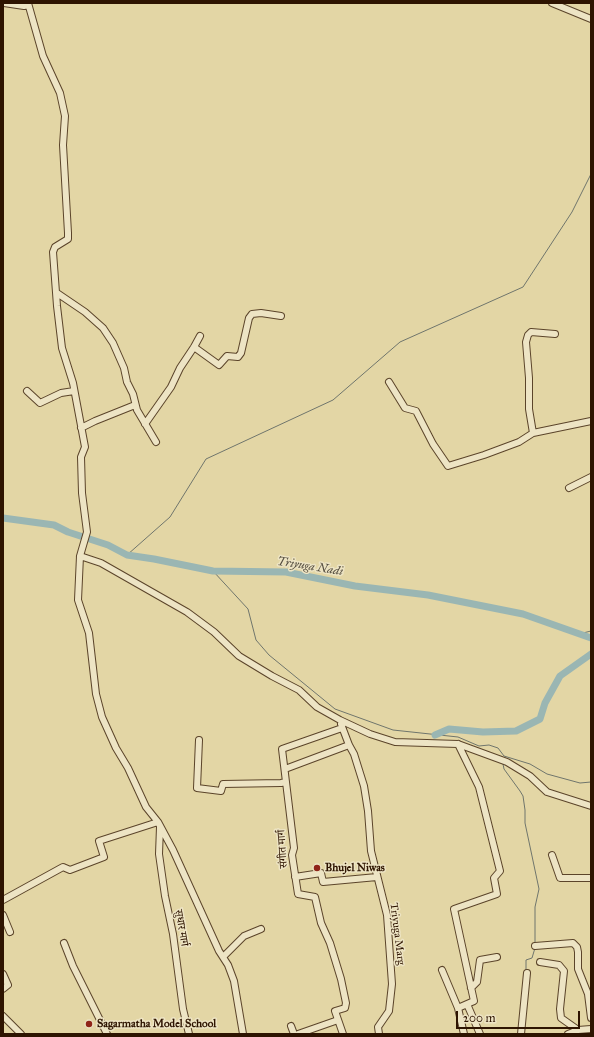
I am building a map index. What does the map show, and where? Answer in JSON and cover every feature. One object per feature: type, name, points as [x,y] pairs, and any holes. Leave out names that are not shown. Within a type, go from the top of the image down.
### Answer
[{"type":"street","points":[[4,3],[24,6],[28,4],[43,56],[60,93],[65,116],[63,146],[68,238],[55,247],[53,252],[62,348],[74,391],[85,447],[81,457],[81,471],[87,532],[80,556],[78,600],[89,633],[96,694],[102,717],[116,748],[128,768],[146,807],[159,823],[228,965],[234,981],[243,1034]]},
{"type":"street","points":[[552,3],[591,19]]},
{"type":"street","points":[[56,294],[85,312],[102,328],[113,343],[124,368],[127,382],[133,394],[135,405],[140,417],[156,442]]},
{"type":"street","points":[[194,347],[219,365],[227,356],[238,357],[241,353],[249,318],[252,314],[261,313],[281,316]]},
{"type":"street","points":[[533,433],[529,410],[530,378],[526,342],[528,335],[531,332],[555,334]]},
{"type":"street","points":[[145,424],[171,387],[180,368],[200,336]]},
{"type":"street","points":[[389,382],[405,408],[416,411],[433,444],[448,466],[519,442],[533,433],[591,421]]},
{"type":"street","points":[[27,391],[40,403],[61,393],[74,391]]},
{"type":"street","points":[[81,428],[135,405]]},
{"type":"street","points":[[569,488],[591,477]]},
{"type":"street","points":[[80,556],[101,563],[187,612],[214,632],[239,656],[299,690],[317,707],[340,720],[370,734],[394,742],[458,744],[507,762],[530,776],[547,792],[591,806]]},
{"type":"street","name":"Triyuga Marg","points":[[340,720],[354,754],[364,786],[368,811],[371,851],[376,877],[387,915],[392,984],[389,1011],[378,1027],[379,1034]]},
{"type":"street","name":"संगीत मार्ग","points":[[338,1020],[335,1011],[344,1008],[346,1003],[341,979],[330,943],[321,923],[315,897],[298,894],[292,855],[294,848],[282,749],[342,728]]},
{"type":"street","points":[[198,740],[197,788],[221,791],[223,784],[286,782]]},
{"type":"street","points":[[458,744],[478,787],[500,871],[494,878],[497,894],[454,909],[474,1001],[458,1008]]},
{"type":"street","points":[[285,769],[349,745]]},
{"type":"street","points":[[3,900],[63,867],[70,870],[104,856],[99,841],[159,823]]},
{"type":"street","name":"सुधार मार्ग","points":[[159,823],[159,854],[165,896],[173,934],[183,1009],[190,1034]]},
{"type":"street","points":[[552,855],[560,878],[591,878]]},
{"type":"street","points":[[296,877],[321,873],[323,882],[376,877]]},
{"type":"street","points":[[3,915],[10,932]]},
{"type":"street","points":[[223,957],[244,936],[262,929]]},
{"type":"street","points":[[64,943],[73,966],[107,1034]]},
{"type":"street","points":[[535,946],[573,943],[577,947],[578,969],[588,994],[591,1018]]},
{"type":"street","points":[[471,988],[477,982],[480,960],[497,956]]},
{"type":"street","points":[[540,962],[559,965],[564,970],[560,1009],[561,1018],[578,1032]]},
{"type":"street","points":[[442,970],[458,1008],[464,1034]]},
{"type":"street","points":[[521,1034],[527,973]]},
{"type":"street","points":[[3,974],[8,985],[3,989]]},
{"type":"street","points":[[467,1004],[480,1034]]},
{"type":"street","points":[[3,1016],[21,1034]]},
{"type":"street","points":[[298,1034],[338,1020],[343,1034]]},
{"type":"street","points":[[291,1026],[294,1034]]},
{"type":"street","points":[[568,1034],[591,1029]]},
{"type":"waterway","points":[[127,555],[170,517],[206,459],[333,400],[400,342],[523,287],[572,212],[591,174]]},
{"type":"waterway","name":"Triyuga Nadi","points":[[3,518],[54,525],[68,532],[108,545],[127,555],[213,571],[286,572],[355,586],[428,595],[523,614],[591,638]]},
{"type":"waterway","points":[[213,571],[248,609],[256,640],[269,655],[335,709],[393,730],[458,737],[479,746],[489,745],[498,748],[504,756],[530,764],[547,774],[580,783],[591,782]]},
{"type":"waterway","name":"Triyuga Nadi","points":[[579,634],[591,631]]},
{"type":"waterway","points":[[435,735],[449,729],[483,732],[516,731],[540,719],[545,703],[560,676],[591,654]]},
{"type":"waterway","points":[[503,764],[504,769],[523,796],[525,823],[539,889],[535,907],[535,943]]},
{"type":"waterway","points":[[526,972],[526,960],[532,958],[535,948]]},
{"type":"place","name":"Bhujel Niwas","points":[[317,868]]},
{"type":"place","name":"Sagarmatha Model School","points":[[89,1024]]}]
